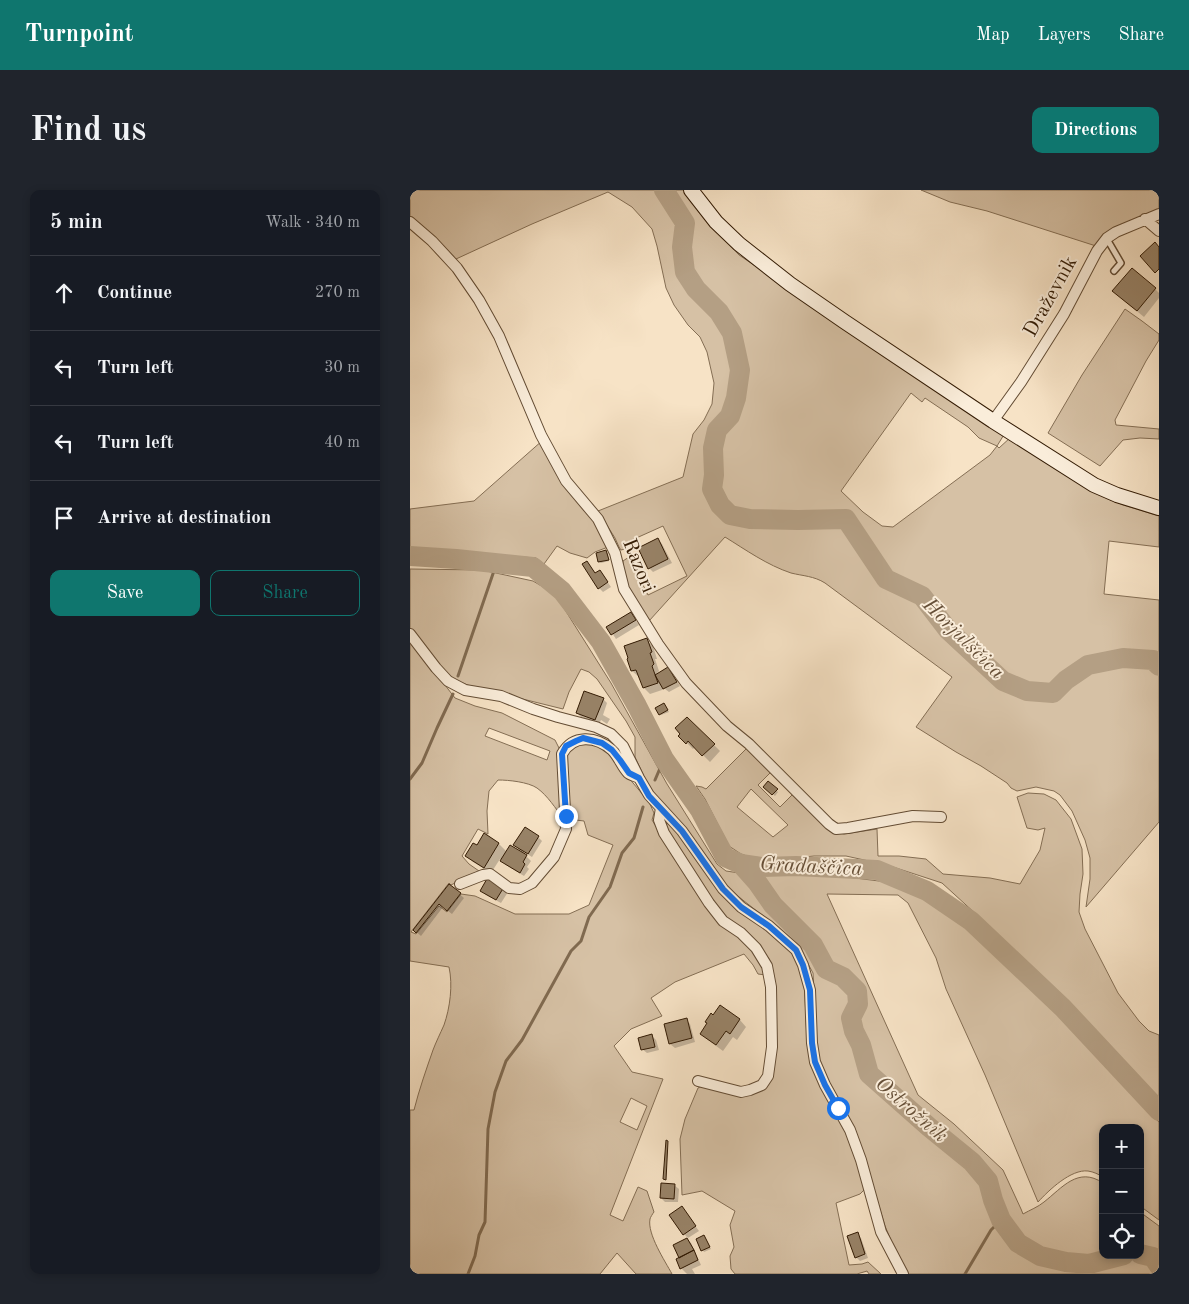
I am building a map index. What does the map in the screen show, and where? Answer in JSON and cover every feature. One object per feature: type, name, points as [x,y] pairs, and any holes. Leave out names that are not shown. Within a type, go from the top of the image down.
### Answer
[{"type":"street","points":[[691,190],[716,222],[739,244],[790,284],[1094,485],[1117,495],[1159,508]]},
{"type":"street","name":"Draževnik","points":[[993,420],[1022,382],[1064,314],[1097,251],[1107,238],[1116,232],[1159,214]]},
{"type":"street","points":[[1145,219],[1159,231]]},
{"type":"street","name":"Razori","points":[[410,222],[432,241],[457,268],[479,300],[499,336],[541,435],[566,481],[598,519],[615,553],[624,589],[658,644],[686,683],[727,726],[749,744],[836,829],[913,816],[942,817]]},
{"type":"street","points":[[410,634],[448,681],[465,690],[501,696],[541,711],[596,727],[611,734],[624,746],[649,796],[682,831],[723,889],[741,907],[769,926],[796,950],[803,965],[810,990],[812,1043],[815,1062],[825,1085],[850,1130],[861,1160],[881,1232],[903,1274]]},
{"type":"street","points":[[460,884],[490,874],[509,888],[520,889],[532,883],[554,856],[566,829],[562,754],[566,746],[583,738],[602,743],[612,750],[629,773],[639,778]]},
{"type":"street","points":[[661,808],[659,820],[664,833],[709,903],[723,921],[741,933],[756,948],[767,966],[771,987],[772,1047],[768,1076],[762,1085],[741,1092],[698,1081]]},
{"type":"lane","points":[[1107,238],[1121,263],[1114,271]]},
{"type":"shaded area","points":[[410,190],[685,190],[739,255],[1005,433],[997,446],[999,448],[1011,437],[1101,495],[1123,505],[1159,516],[1159,547],[1109,541],[1104,594],[1159,600],[1159,822],[1086,907],[1090,879],[1090,858],[1085,840],[1072,811],[1060,795],[1054,791],[1036,787],[1017,791],[981,766],[916,727],[952,677],[825,583],[774,566],[725,537],[649,621],[640,608],[625,577],[623,561],[629,557],[648,595],[687,576],[663,526],[623,544],[625,549],[621,550],[598,511],[683,477],[693,434],[704,420],[712,404],[714,383],[707,352],[700,337],[688,325],[674,305],[666,288],[652,229],[632,207],[608,192],[456,259],[410,218]],"holes":[[[911,393],[922,402],[925,398],[968,427],[979,438],[997,446],[990,455],[893,527],[882,526],[863,512],[841,491]]]},
{"type":"shaded area","points":[[921,190],[1159,190],[1159,210],[1096,246],[987,211],[950,202]]},
{"type":"shaded area","points":[[1125,309],[1159,334],[1159,340],[1115,420],[1116,425],[1159,429],[1159,439],[1140,438],[1123,440],[1100,466],[1048,433],[1082,375]]},
{"type":"shaded area","points":[[543,440],[588,509],[608,547],[595,552],[587,558],[570,553],[557,546],[544,564],[536,558],[410,549],[410,509],[474,501]]},
{"type":"shaded area","points":[[410,569],[482,570],[533,581],[555,594],[611,683],[667,784],[717,864],[726,871],[746,874],[826,874],[887,882],[923,896],[976,935],[1018,977],[1062,1012],[1143,1107],[1159,1122],[1159,1220],[1144,1209],[1144,1124],[1099,1124],[1099,1175],[1088,1171],[1075,1173],[1054,1186],[1038,1202],[985,1075],[946,989],[936,958],[908,903],[898,895],[827,894],[918,1095],[954,1124],[1003,1170],[1023,1214],[1044,1202],[1071,1181],[1086,1177],[1099,1181],[1099,1259],[1144,1259],[1144,1215],[1159,1226],[1159,1274],[908,1274],[885,1226],[865,1160],[844,1109],[821,1067],[816,1042],[813,973],[799,947],[725,886],[648,785],[635,757],[635,737],[597,679],[589,672],[581,669],[569,692],[563,709],[470,686],[453,679],[433,659],[410,628]]},
{"type":"shaded area","points":[[410,640],[455,698],[475,706],[502,713],[555,740],[559,748],[564,819],[548,798],[537,788],[524,783],[498,780],[489,791],[487,811],[488,834],[478,829],[462,856],[479,871],[451,885],[449,883],[411,932],[416,934],[439,906],[447,912],[461,894],[475,896],[515,914],[569,914],[589,905],[613,845],[588,835],[584,821],[568,819],[565,753],[578,742],[602,746],[649,802],[654,813],[652,820],[670,849],[719,921],[751,947],[766,975],[758,974],[744,954],[675,982],[651,998],[662,1016],[631,1029],[614,1046],[632,1072],[663,1079],[610,1215],[623,1221],[638,1187],[647,1191],[654,1212],[650,1219],[651,1232],[672,1274],[636,1274],[617,1253],[600,1274],[410,1274],[410,1110],[414,1110],[433,1050],[444,1025],[451,989],[449,967],[410,961]],"holes":[[[489,728],[550,751],[547,760],[485,736]],[[631,1098],[647,1106],[637,1130],[620,1122]]]},
{"type":"shaded area","points":[[748,747],[773,770],[758,785],[780,807],[794,793],[831,831],[844,834],[877,829],[878,856],[926,859],[943,874],[990,878],[1020,884],[1040,850],[1045,828],[1038,830],[1027,828],[1017,797],[1028,793],[1044,794],[1056,800],[1071,819],[1082,849],[1083,874],[1079,912],[1085,929],[1118,993],[1139,1021],[1149,1031],[1159,1035],[1159,1098],[989,926],[942,883],[887,865],[846,856],[814,856],[786,859],[750,857],[741,854],[729,846],[705,799],[696,786],[706,789]],"holes":[[[751,789],[788,825],[773,837],[737,807]]]},
{"type":"shaded area","points":[[663,823],[669,824],[681,836],[706,869],[792,953],[804,975],[807,1040],[844,1128],[866,1188],[860,1194],[836,1203],[849,1265],[868,1262],[881,1274],[869,1274],[867,1271],[857,1274],[735,1274],[731,1269],[730,1256],[734,1247],[730,1225],[735,1211],[702,1191],[682,1195],[680,1139],[685,1119],[698,1088],[702,1086],[764,1088],[775,986],[769,959],[758,944],[725,917],[712,902]]},
{"type":"building","points":[[1155,242],[1159,247],[1159,269],[1155,273],[1140,256]]},
{"type":"building","points":[[1132,268],[1156,288],[1137,311],[1112,291]]},
{"type":"building","points":[[658,538],[668,559],[648,569],[638,548]]},
{"type":"building","points":[[606,550],[609,560],[598,562],[596,553]]},
{"type":"building","points":[[587,561],[595,573],[600,570],[608,582],[598,589],[582,564]]},
{"type":"building","points":[[631,612],[636,620],[611,635],[606,627]]},
{"type":"building","points":[[647,638],[652,652],[650,653],[654,664],[652,666],[658,683],[643,688],[636,670],[631,671],[624,646]]},
{"type":"building","points":[[668,667],[677,682],[663,689],[655,675]]},
{"type":"building","points":[[584,691],[604,698],[595,720],[576,713]]},
{"type":"building","points":[[664,703],[668,710],[659,715],[655,708]]},
{"type":"building","points":[[687,717],[715,744],[702,756],[688,741],[686,744],[678,736],[680,734],[675,728]]},
{"type":"building","points":[[768,781],[778,789],[772,795],[763,787]]},
{"type":"building","points":[[525,827],[539,836],[528,854],[513,845]]},
{"type":"building","points":[[484,833],[499,843],[484,868],[465,856],[473,843],[477,845]]},
{"type":"building","points":[[510,845],[527,855],[520,873],[500,861]]},
{"type":"building","points":[[488,877],[504,887],[496,900],[480,891]]},
{"type":"building","points":[[449,884],[461,893],[447,911],[439,904],[416,933],[413,930]]},
{"type":"building","points":[[720,1005],[740,1019],[730,1034],[726,1031],[716,1045],[700,1034],[711,1013],[713,1015]]},
{"type":"building","points":[[687,1018],[692,1038],[669,1044],[664,1024]]},
{"type":"building","points":[[652,1034],[655,1047],[641,1050],[638,1038]]},
{"type":"building","points":[[666,1140],[668,1141],[666,1180],[663,1179]]},
{"type":"building","points":[[661,1183],[675,1184],[674,1199],[660,1198]]},
{"type":"building","points":[[682,1206],[696,1226],[683,1235],[669,1215]]},
{"type":"building","points":[[858,1232],[865,1254],[855,1258],[847,1236]]},
{"type":"building","points":[[704,1235],[710,1247],[701,1251],[696,1239]]},
{"type":"building","points":[[687,1238],[694,1250],[679,1258],[673,1245]]},
{"type":"building","points":[[694,1250],[698,1260],[680,1269],[676,1259]]},
{"type":"waterway","name":"Horjulščica","points":[[664,190],[685,223],[682,247],[685,272],[696,289],[719,312],[732,333],[740,370],[736,398],[730,416],[717,430],[713,448],[714,475],[712,489],[720,505],[730,515],[750,519],[846,519],[886,579],[922,596],[948,630],[1003,681],[1027,691],[1053,693],[1066,680],[1088,665],[1123,658],[1153,660],[1159,666]]},
{"type":"waterway","name":"Gradaščica","points":[[410,556],[533,567],[562,591],[601,642],[664,759],[700,810],[725,857],[741,864],[761,867],[796,866],[877,870],[927,891],[971,921],[1063,1008],[1159,1111]]},
{"type":"waterway","points":[[458,676],[497,562]]},
{"type":"waterway","points":[[410,779],[422,763],[453,694]]},
{"type":"waterway","points":[[655,780],[664,759]]},
{"type":"waterway","points":[[468,1274],[475,1256],[479,1235],[485,1222],[488,1129],[495,1092],[506,1061],[522,1040],[571,951],[581,941],[589,917],[610,887],[622,853],[634,838],[643,807]]},
{"type":"waterway","name":"Ostrožnik","points":[[741,864],[757,882],[773,905],[813,945],[826,969],[843,977],[857,991],[858,1004],[851,1018],[869,1074],[972,1162],[988,1181],[1001,1220],[1018,1243],[1040,1256],[1066,1262],[1089,1264],[1108,1259]]},
{"type":"waterway","points":[[965,1274],[991,1230],[1001,1220]]},
{"type":"waterway","name":"Ostrožnik","points":[[1144,1255],[1153,1257],[1159,1266]]},
{"type":"route","points":[[566,816],[562,754],[566,746],[583,738],[602,743],[612,750],[629,773],[639,778],[649,796],[682,831],[723,889],[741,907],[769,926],[796,950],[803,965],[810,990],[812,1043],[815,1062],[838,1108]]}]
